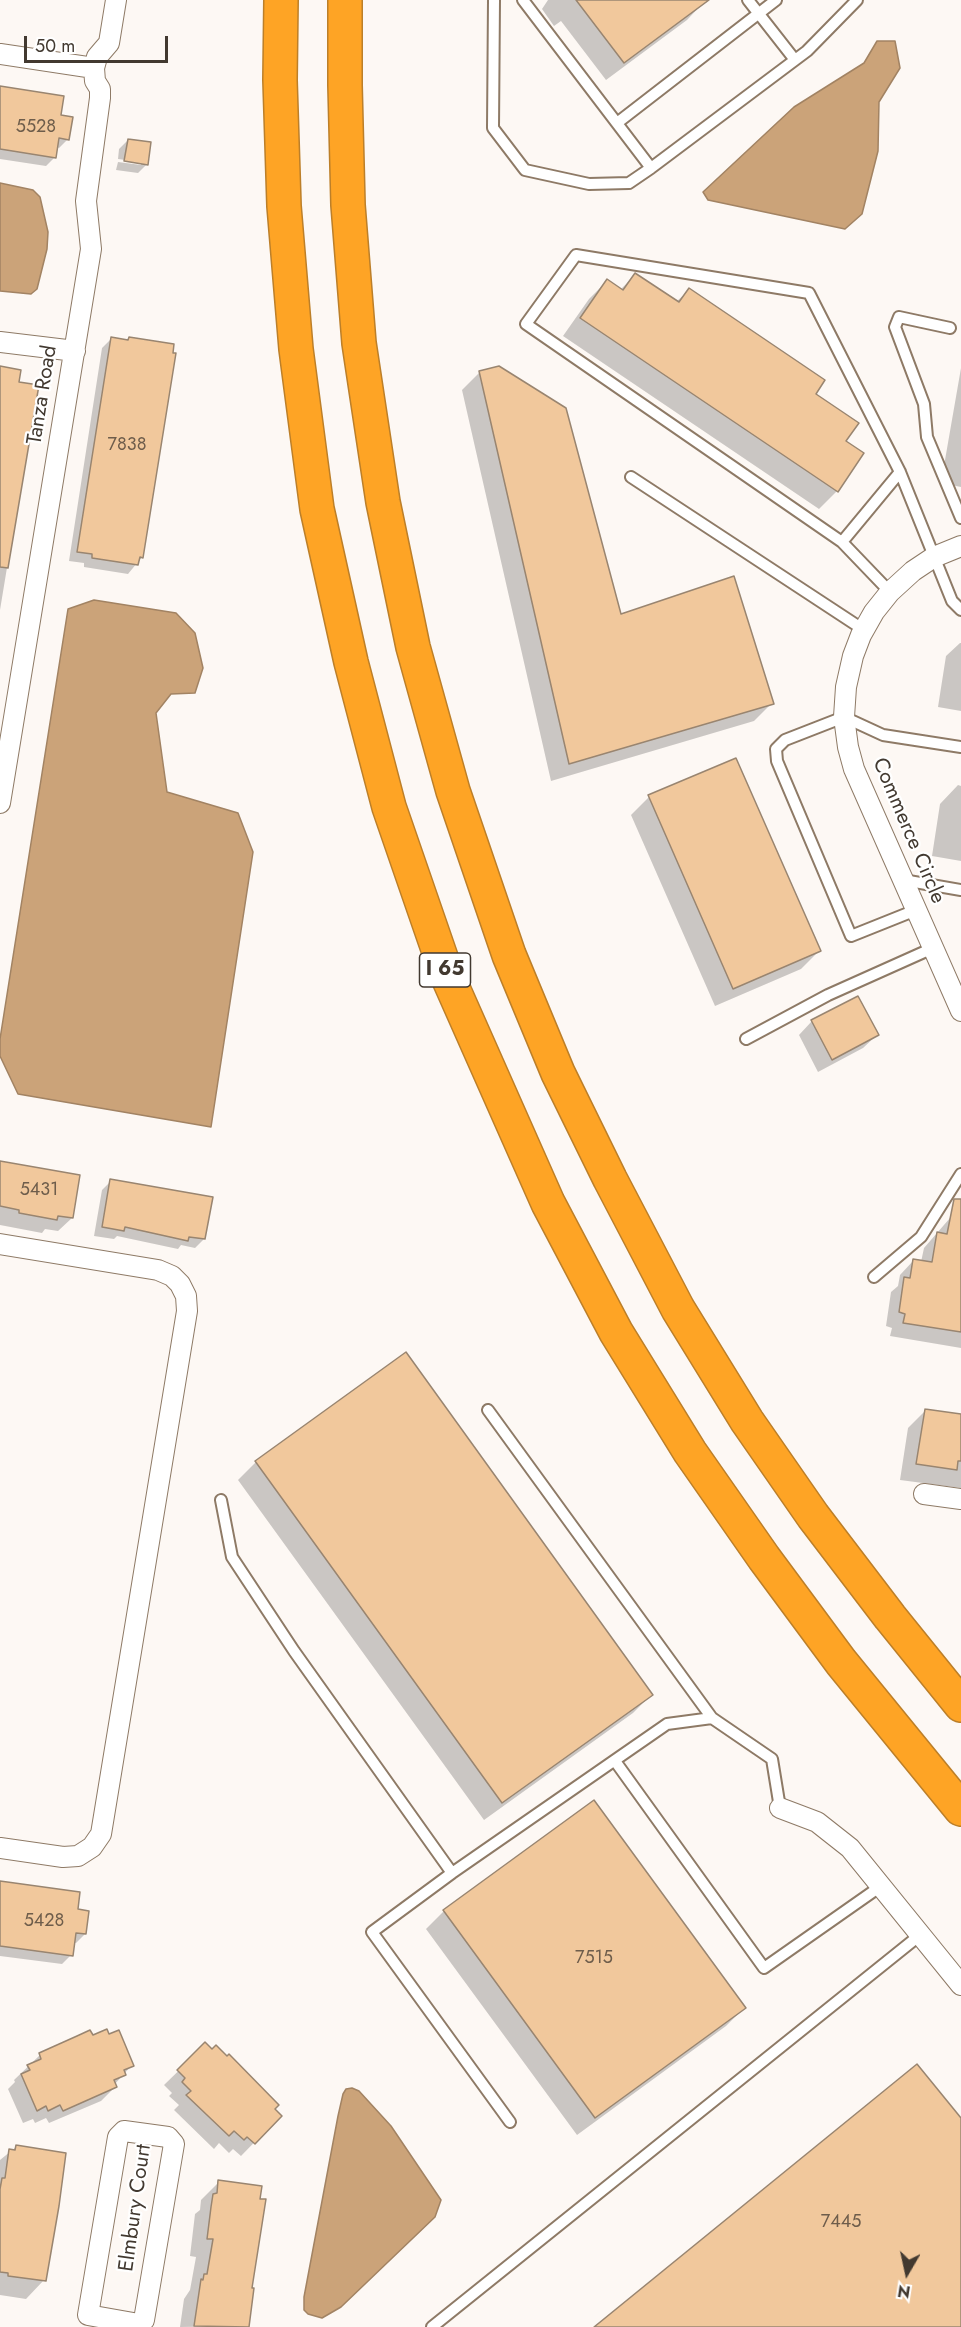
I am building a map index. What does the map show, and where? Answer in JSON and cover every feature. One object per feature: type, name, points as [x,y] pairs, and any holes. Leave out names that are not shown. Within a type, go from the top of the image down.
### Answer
[{"type":"highway","name":"I 65","points":[[281,0],[280,80],[284,206],[296,349],[317,509],[351,662],[389,807],[447,975],[548,1203],[628,1352],[690,1452],[764,1558],[841,1662],[961,1809]]},
{"type":"highway","points":[[345,0],[348,205],[359,343],[383,502],[413,647],[453,791],[509,955],[558,1073],[678,1309],[747,1421],[813,1516],[961,1705]]},
{"type":"street","points":[[0,54],[94,68],[97,57],[109,43],[116,0]]},
{"type":"street","name":"Tanza Road","points":[[0,803],[91,249],[86,201],[100,98],[94,68]]},
{"type":"street","points":[[0,342],[75,351]]},
{"type":"street","name":"Commerce Circle","points":[[961,546],[934,557],[913,571],[890,592],[864,630],[853,656],[845,708],[848,747],[854,769],[961,1011]]},
{"type":"street","points":[[0,1244],[158,1270],[172,1276],[180,1284],[186,1296],[187,1311],[101,1834],[92,1847],[78,1856],[63,1857],[0,1848]]},
{"type":"street","points":[[924,1494],[961,1499]]},
{"type":"street","points":[[780,1808],[817,1822],[850,1848],[961,1985]]},
{"type":"street","name":"Elmbury Court","points":[[124,2131],[168,2137],[172,2140],[174,2147],[144,2320],[139,2324],[84,2321],[119,2134],[124,2131]]},
{"type":"lane","points":[[494,0],[493,128],[525,170],[589,184],[628,183],[651,168],[807,51],[857,0]]},
{"type":"lane","points":[[523,0],[651,168]]},
{"type":"lane","points":[[748,0],[795,60]]},
{"type":"lane","points":[[617,123],[776,0]]},
{"type":"lane","points":[[890,592],[842,542],[526,324],[576,255],[809,293],[900,472],[952,601],[961,610]]},
{"type":"lane","points":[[950,328],[899,317],[895,327],[924,404],[927,437],[961,518]]},
{"type":"lane","points":[[842,542],[900,472]]},
{"type":"lane","points":[[631,477],[864,630]]},
{"type":"lane","points":[[916,910],[850,936],[777,761],[776,749],[785,740],[845,708],[883,735],[961,747]]},
{"type":"lane","points":[[903,880],[961,890]]},
{"type":"lane","points":[[746,1039],[828,995],[933,948]]},
{"type":"lane","points":[[874,1277],[921,1237],[961,1174]]},
{"type":"lane","points":[[488,1410],[712,1718],[772,1759],[780,1808]]},
{"type":"lane","points":[[221,1500],[232,1557],[294,1651],[452,1873]]},
{"type":"lane","points":[[510,2122],[372,1932],[452,1873],[667,1724],[712,1718]]},
{"type":"lane","points":[[615,1761],[764,1968],[881,1886]]},
{"type":"lane","points":[[432,2327],[920,1935]]},
{"type":"shaded area","points":[[877,41],[895,41],[900,68],[879,102],[878,151],[862,214],[845,229],[708,200],[703,192],[794,107],[864,63]]},
{"type":"shaded area","points":[[0,183],[33,190],[40,197],[48,232],[47,249],[37,289],[31,294],[0,291]]},
{"type":"shaded area","points":[[94,600],[176,613],[195,633],[203,668],[195,693],[171,694],[156,713],[167,792],[238,813],[253,852],[211,1127],[18,1094],[0,1056],[0,1039],[68,609]]},
{"type":"shaded area","points":[[352,2088],[359,2091],[391,2126],[441,2200],[435,2217],[341,2307],[322,2318],[308,2314],[304,2310],[304,2297],[343,2094],[346,2089]]},
{"type":"building","points":[[576,0],[709,0],[624,63]]},
{"type":"building","points":[[0,86],[64,96],[61,115],[73,117],[69,140],[59,138],[56,158],[0,149]]},
{"type":"building","points":[[128,139],[151,142],[148,165],[124,161]]},
{"type":"building","points":[[635,273],[679,302],[689,288],[825,380],[816,394],[859,423],[846,441],[864,453],[838,492],[580,318],[607,279],[623,290]]},
{"type":"building","points":[[111,337],[128,340],[129,337],[174,344],[173,353],[176,353],[143,558],[140,557],[138,565],[92,558],[92,554],[77,552]]},
{"type":"building","points":[[0,366],[21,370],[19,382],[39,385],[8,568],[0,567]]},
{"type":"building","points":[[499,366],[566,408],[621,614],[734,576],[774,704],[569,764],[479,371]]},
{"type":"building","points":[[736,758],[821,951],[733,989],[648,795]]},
{"type":"building","points":[[858,996],[879,1035],[832,1060],[811,1020]]},
{"type":"building","points":[[0,1161],[80,1175],[73,1218],[58,1216],[57,1220],[19,1213],[19,1210],[0,1206]]},
{"type":"building","points":[[110,1179],[213,1197],[205,1239],[189,1237],[188,1241],[125,1227],[124,1231],[102,1227]]},
{"type":"building","points":[[954,1199],[961,1199],[961,1332],[903,1323],[905,1314],[899,1312],[904,1277],[910,1278],[913,1259],[932,1262],[937,1232],[947,1234]]},
{"type":"building","points":[[406,1352],[653,1695],[502,1803],[255,1461]]},
{"type":"building","points":[[925,1409],[961,1414],[961,1461],[958,1461],[957,1470],[916,1464]]},
{"type":"building","points":[[594,1800],[746,2008],[595,2118],[443,1910]]},
{"type":"building","points":[[0,1881],[80,1892],[78,1909],[89,1911],[86,1934],[76,1933],[73,1956],[0,1946]]},
{"type":"building","points":[[107,2029],[109,2034],[119,2030],[134,2066],[124,2070],[126,2075],[114,2080],[117,2087],[63,2111],[60,2105],[48,2111],[46,2106],[37,2111],[21,2074],[30,2070],[27,2065],[41,2059],[39,2053],[90,2030],[93,2035]]},
{"type":"building","points":[[205,2042],[212,2049],[216,2045],[227,2056],[229,2054],[279,2105],[275,2109],[282,2116],[255,2144],[247,2137],[244,2140],[234,2131],[229,2136],[186,2095],[191,2091],[182,2082],[185,2078],[177,2070]]},
{"type":"building","points":[[917,2064],[961,2118],[961,2327],[594,2327]]},
{"type":"building","points":[[16,2145],[66,2153],[46,2281],[8,2276],[8,2273],[0,2272],[0,2189],[2,2178],[5,2178],[9,2149],[15,2150]]},
{"type":"building","points":[[218,2180],[262,2186],[260,2199],[266,2199],[252,2288],[254,2288],[249,2327],[194,2326],[201,2279],[203,2280],[204,2274],[207,2274],[213,2239],[207,2239],[213,2194],[217,2193]]}]
